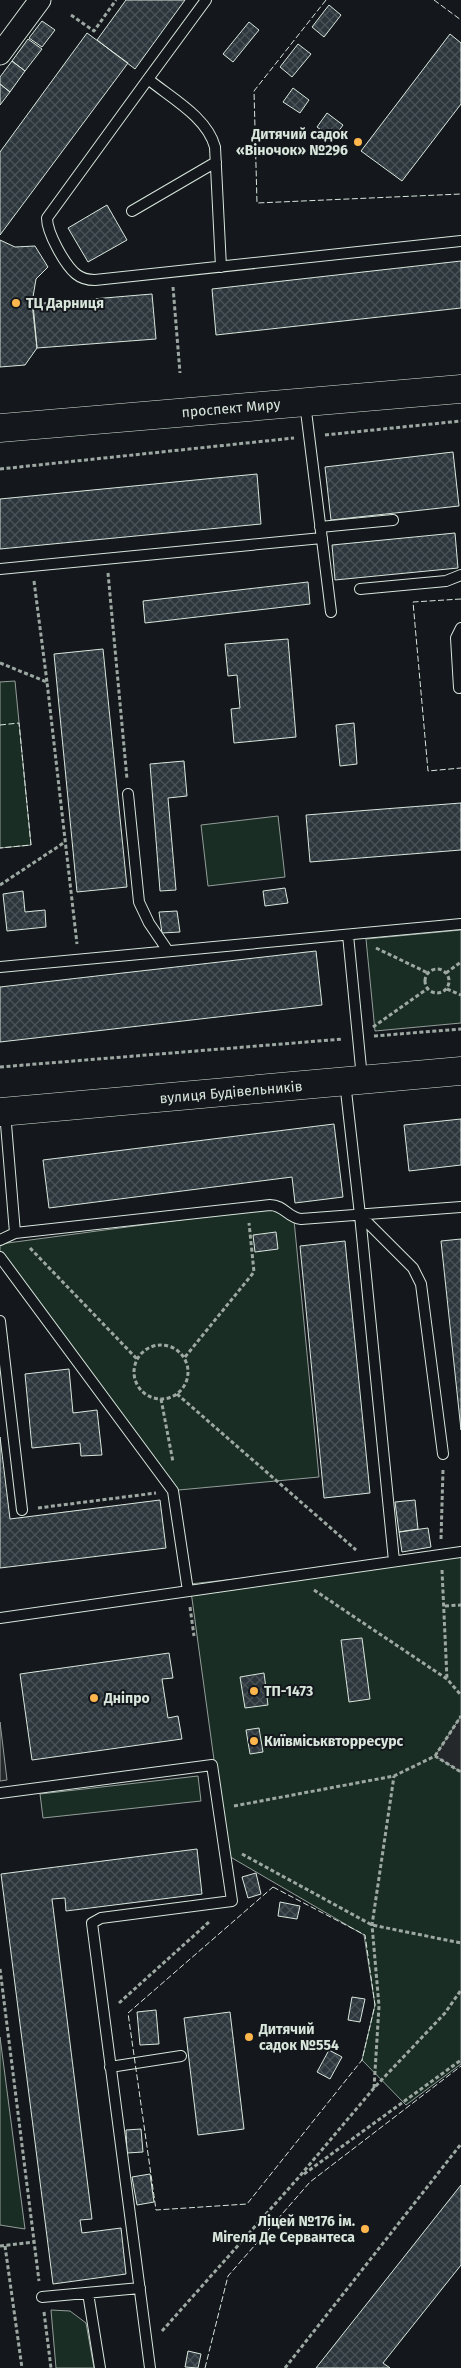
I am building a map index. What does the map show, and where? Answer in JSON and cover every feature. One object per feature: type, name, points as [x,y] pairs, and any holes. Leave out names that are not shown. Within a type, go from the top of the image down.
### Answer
[{"type":"main road","name":"проспект Миру","points":[[0,428],[461,389]]},
{"type":"main road","name":"вулиця Будівельників","points":[[2,1112],[461,1071]]},
{"type":"street","points":[[0,54],[40,0]]},
{"type":"lane","points":[[206,0],[51,210],[47,218],[47,226],[71,270],[86,280],[461,241]]},
{"type":"lane","points":[[148,80],[208,129],[215,146],[221,267]]},
{"type":"lane","points":[[132,211],[216,162]]},
{"type":"lane","points":[[305,402],[331,612]]},
{"type":"lane","points":[[320,527],[393,520]]},
{"type":"lane","points":[[0,569],[322,538]]},
{"type":"lane","points":[[360,589],[446,581],[461,575]]},
{"type":"lane","points":[[460,688],[456,638],[461,628]]},
{"type":"lane","points":[[128,794],[139,902],[149,923],[168,951]]},
{"type":"lane","points":[[0,968],[461,924]]},
{"type":"lane","points":[[348,934],[358,1038],[353,1081],[360,1215],[394,1562]]},
{"type":"lane","points":[[2,1112],[15,1233]]},
{"type":"lane","points":[[0,1240],[15,1233],[248,1207],[279,1206],[292,1217],[301,1219],[461,1207]]},
{"type":"lane","points":[[360,1215],[412,1268],[421,1284],[444,1454]]},
{"type":"lane","points":[[0,1257],[173,1491],[188,1591]]},
{"type":"lane","points":[[0,1321],[22,1510]]},
{"type":"lane","points":[[0,1618],[461,1552]]},
{"type":"lane","points":[[0,1793],[212,1765],[232,1901],[96,1919],[92,1923],[150,2368]]},
{"type":"lane","points":[[110,2067],[181,2056]]},
{"type":"lane","points":[[42,2297],[140,2288]]},
{"type":"lane","points":[[88,2293],[100,2368]]},
{"type":"path","points":[[71,14],[94,31],[116,0]]},
{"type":"path","points":[[171,272],[180,373]]},
{"type":"path","points":[[0,469],[461,421]]},
{"type":"path","points":[[106,558],[128,794]]},
{"type":"path","points":[[32,566],[78,960]]},
{"type":"path","points":[[0,663],[47,682]]},
{"type":"path","points":[[0,885],[65,842]]},
{"type":"path","points":[[348,934],[428,974]]},
{"type":"path","points":[[446,973],[461,962]]},
{"type":"path","points":[[439,969],[446,973],[450,981],[447,989],[439,994],[427,989],[425,981],[428,974],[439,969]]},
{"type":"path","points":[[358,1038],[427,989]]},
{"type":"path","points":[[447,989],[461,995]]},
{"type":"path","points":[[0,1067],[461,1029]]},
{"type":"path","points":[[185,1357],[254,1272],[248,1207]]},
{"type":"path","points":[[15,1233],[137,1359]]},
{"type":"path","points":[[163,1344],[172,1346],[185,1357],[189,1369],[188,1379],[177,1394],[161,1399],[151,1398],[137,1385],[134,1368],[137,1359],[143,1351],[151,1346],[163,1344]]},
{"type":"path","points":[[177,1394],[373,1564]]},
{"type":"path","points":[[22,1510],[173,1491],[174,1466],[161,1399]]},
{"type":"path","points":[[292,1576],[447,1679],[461,1695]]},
{"type":"path","points":[[188,1591],[194,1636]]},
{"type":"path","points":[[445,1606],[461,1605]]},
{"type":"path","points":[[218,1809],[394,1776],[435,1756],[461,1716]]},
{"type":"path","points":[[435,1756],[461,1772]]},
{"type":"path","points":[[374,2088],[379,2006],[372,1925],[394,1776]]},
{"type":"path","points":[[224,1844],[372,1925],[461,1943]]},
{"type":"path","points":[[104,2017],[232,1901]]},
{"type":"path","points":[[0,1969],[51,2368]]},
{"type":"path","points":[[148,2347],[300,2177],[374,2088],[445,2013],[461,1990]]},
{"type":"path","points":[[300,2177],[461,2060]]},
{"type":"path","points":[[285,2368],[461,2144]]},
{"type":"path","points":[[0,2246],[34,2242]]},
{"type":"path","points":[[5,2246],[22,2368]]},
{"type":"green space","points":[[15,681],[31,845],[0,848],[0,682]]},
{"type":"green space","points":[[278,816],[285,877],[208,886],[201,825]]},
{"type":"green space","points":[[461,930],[461,1023],[375,1031],[366,939]]},
{"type":"green space","points":[[277,1207],[294,1220],[319,1477],[168,1491],[0,1251],[0,1244]]},
{"type":"green space","points":[[461,1554],[461,2064],[406,2105],[362,2060],[375,2005],[364,1935],[227,1855],[190,1584]]},
{"type":"green space","points":[[198,1776],[201,1801],[43,1818],[40,1794]]},
{"type":"green space","points":[[0,2037],[25,2229],[0,2225]]},
{"type":"green space","points":[[51,2310],[70,2311],[86,2323],[94,2368],[56,2368]]},
{"type":"shaded area","points":[[461,1716],[461,1772],[435,1756]]},
{"type":"shaded area","points":[[0,1722],[7,1780],[0,1781]]},
{"type":"building","points":[[126,0],[185,0],[135,69],[97,40]]},
{"type":"building","points":[[329,5],[341,15],[324,37],[312,27]]},
{"type":"building","points":[[42,21],[55,30],[42,47],[29,38]]},
{"type":"building","points":[[249,22],[259,30],[233,62],[223,54]]},
{"type":"building","points":[[87,33],[128,63],[0,235],[0,152]]},
{"type":"building","points":[[450,34],[461,43],[461,104],[402,181],[361,151]]},
{"type":"building","points":[[28,39],[42,49],[25,71],[12,61]]},
{"type":"building","points":[[298,44],[311,54],[292,77],[280,67]]},
{"type":"building","points":[[12,61],[25,71],[10,92],[0,84],[0,77]]},
{"type":"building","points":[[0,84],[10,92],[0,105]]},
{"type":"building","points":[[293,88],[309,100],[300,113],[283,102]]},
{"type":"building","points":[[327,113],[343,125],[333,139],[317,127]]},
{"type":"building","points":[[107,205],[127,240],[88,262],[68,228]]},
{"type":"building","name":"ТЦ Дарниця","points":[[0,240],[15,247],[35,246],[48,267],[36,279],[32,303],[37,348],[25,365],[0,367]]},
{"type":"building","points":[[461,261],[461,308],[216,335],[212,289]]},
{"type":"building","points":[[152,294],[156,339],[37,348],[33,304]]},
{"type":"building","points":[[453,452],[459,506],[331,520],[325,467]]},
{"type":"building","points":[[257,474],[261,524],[0,549],[0,499]]},
{"type":"building","points":[[455,533],[458,568],[335,580],[332,545]]},
{"type":"building","points":[[308,582],[310,604],[145,623],[143,601]]},
{"type":"building","points":[[288,639],[296,737],[234,743],[231,709],[240,708],[237,675],[228,676],[225,644]]},
{"type":"building","points":[[103,649],[127,887],[77,892],[54,654]]},
{"type":"building","points":[[354,723],[357,764],[340,766],[336,725]]},
{"type":"building","points":[[184,761],[187,796],[168,798],[176,890],[160,891],[150,764]]},
{"type":"building","points":[[461,803],[461,850],[310,862],[306,815]]},
{"type":"building","points":[[285,888],[288,903],[265,906],[263,891]]},
{"type":"building","points":[[23,891],[25,912],[45,910],[46,927],[7,931],[3,894]]},
{"type":"building","points":[[177,911],[180,932],[162,933],[159,912]]},
{"type":"building","points":[[316,951],[322,1005],[0,1042],[0,987]]},
{"type":"building","points":[[461,1119],[461,1165],[409,1171],[404,1125]]},
{"type":"building","points":[[334,1124],[343,1197],[295,1203],[292,1177],[49,1208],[43,1160]]},
{"type":"building","points":[[276,1232],[278,1249],[255,1252],[253,1235]]},
{"type":"building","points":[[461,1239],[461,1430],[441,1241]]},
{"type":"building","points":[[345,1241],[370,1493],[324,1498],[300,1246]]},
{"type":"building","points":[[69,1369],[73,1413],[97,1410],[102,1455],[81,1456],[80,1443],[32,1448],[25,1374]]},
{"type":"building","points":[[0,1437],[10,1519],[160,1500],[166,1548],[0,1568]]},
{"type":"building","points":[[415,1500],[418,1529],[399,1532],[395,1502]]},
{"type":"building","points":[[428,1528],[431,1547],[402,1552],[399,1532]]},
{"type":"building","points":[[362,1638],[370,1699],[349,1702],[341,1640]]},
{"type":"building","name":"Дніпро","points":[[169,1653],[173,1678],[162,1679],[168,1718],[178,1716],[182,1739],[32,1760],[20,1674]]},
{"type":"building","name":"ТП-1473","points":[[264,1673],[268,1705],[245,1708],[240,1677]]},
{"type":"building","name":"Київміськвторресурс","points":[[259,1728],[263,1752],[250,1754],[246,1730]]},
{"type":"building","points":[[197,1849],[202,1894],[66,1911],[65,1898],[52,1899],[92,2219],[80,2220],[82,2233],[121,2228],[126,2274],[53,2284],[1,1874]]},
{"type":"building","points":[[256,1873],[261,1894],[248,1898],[242,1877]]},
{"type":"building","points":[[280,1902],[300,1906],[297,1919],[278,1916]]},
{"type":"building","points":[[352,1997],[365,1999],[360,2022],[348,2020]]},
{"type":"building","points":[[156,2010],[159,2044],[140,2045],[137,2012]]},
{"type":"building","points":[[230,2012],[244,2129],[198,2135],[184,2018]]},
{"type":"building","points":[[329,2050],[342,2057],[330,2079],[317,2072]]},
{"type":"building","points":[[141,2129],[143,2152],[127,2153],[126,2130]]},
{"type":"building","points":[[150,2174],[154,2202],[137,2205],[132,2177]]},
{"type":"building","points":[[461,2185],[461,2265],[383,2363],[390,2368],[316,2368]]},
{"type":"building","points":[[188,2351],[201,2354],[198,2368],[185,2367]]},
{"type":"fence","points":[[326,0],[254,91],[257,203],[461,194]]},
{"type":"fence","points":[[434,0],[461,20]]},
{"type":"fence","points":[[461,599],[413,602],[428,771],[461,768]]},
{"type":"fence","points":[[0,725],[19,723],[31,845],[0,848]]},
{"type":"fence","points":[[273,1887],[365,1935],[375,2005],[362,2060],[247,2204],[156,2210],[128,2013],[273,1887]]},
{"type":"fence","points":[[205,2368],[228,2276],[310,2182],[461,2066]]},
{"type":"place","name":"Дитячий садок «Віночок» №296","points":[[358,142]]},
{"type":"place","name":"ТЦ Дарниця","points":[[16,303]]},
{"type":"place","name":"ТП-1473","points":[[254,1691]]},
{"type":"place","name":"Дніпро","points":[[94,1698]]},
{"type":"place","name":"Київміськвторресурс","points":[[254,1741]]},
{"type":"place","name":"Дитячий садок №554","points":[[249,2037]]},
{"type":"place","name":"Ліцей №176 ім. Мігеля Де Сервантеса","points":[[365,2229]]}]
